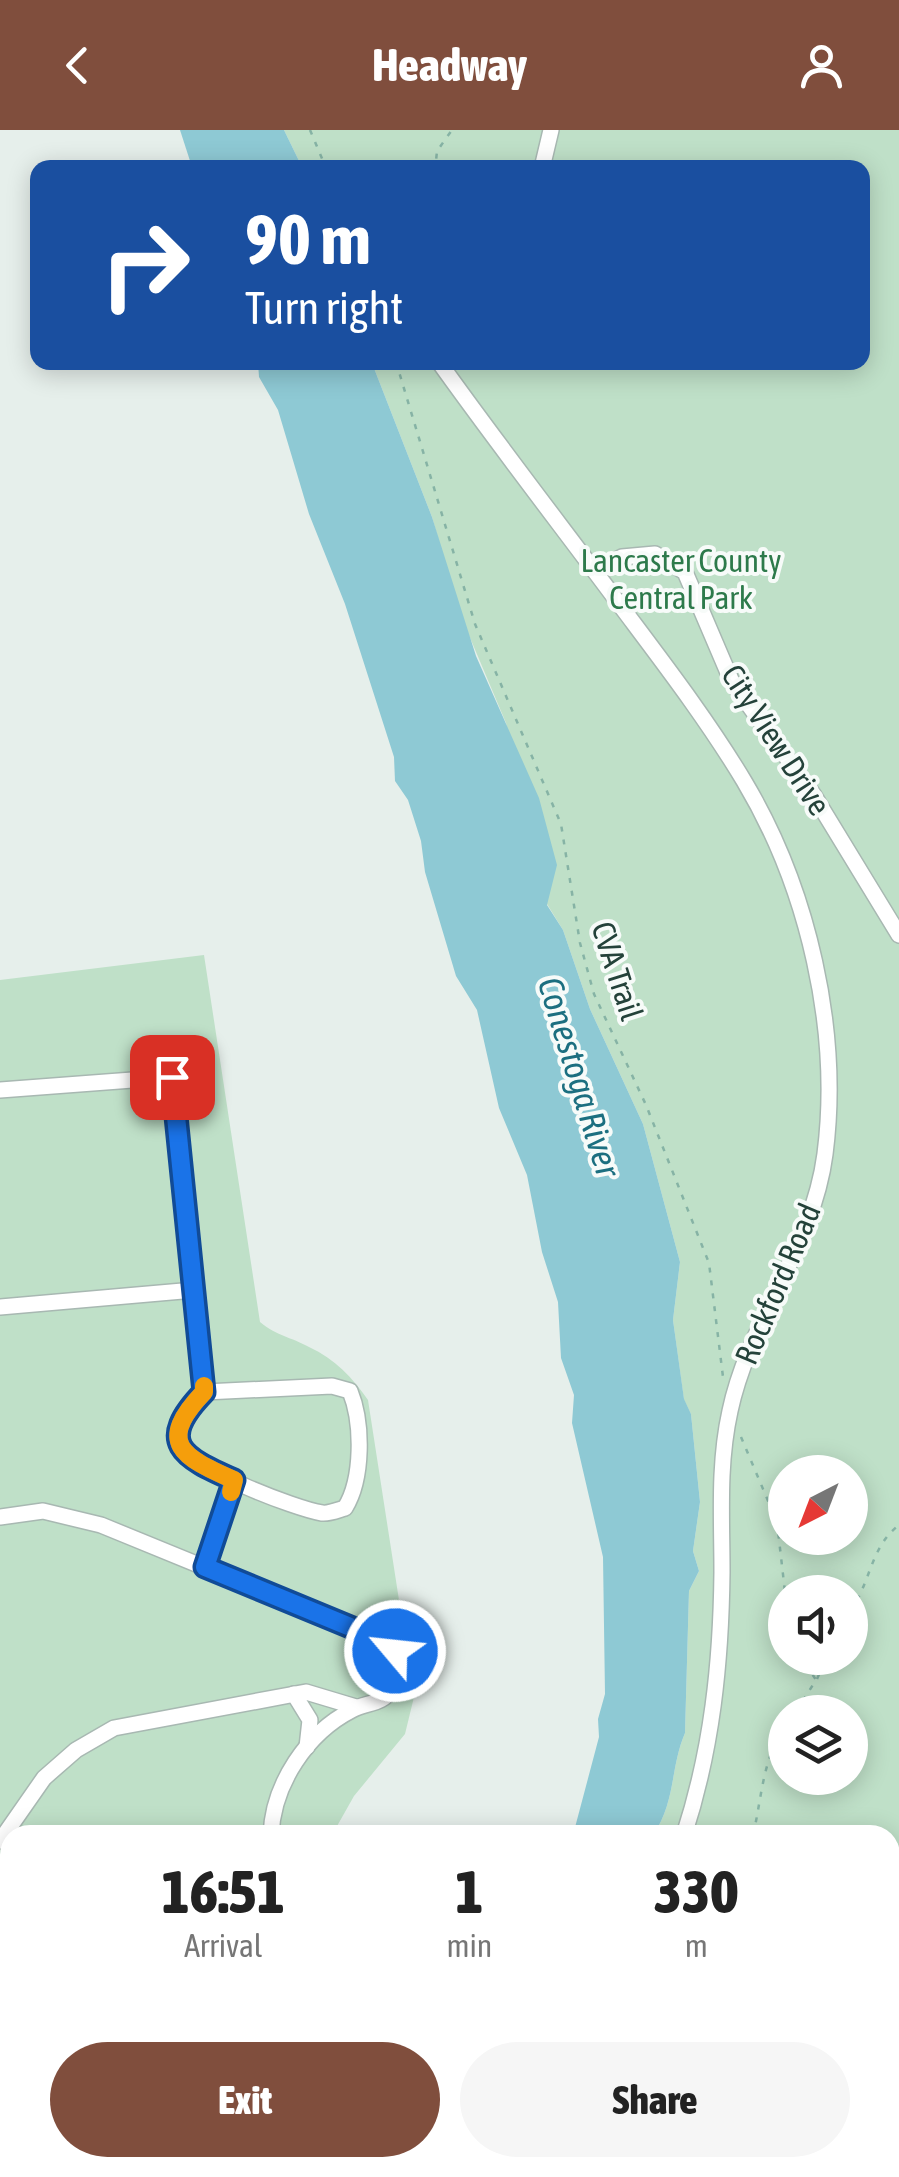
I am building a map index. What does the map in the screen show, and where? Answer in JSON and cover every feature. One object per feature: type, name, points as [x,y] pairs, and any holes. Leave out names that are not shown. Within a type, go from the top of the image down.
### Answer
[{"type":"street","points":[[544,160],[551,130]]},
{"type":"street","name":"Rockford Road","points":[[445,370],[595,571],[746,784],[796,901],[817,982],[829,1082],[820,1181],[809,1222],[746,1357],[730,1411],[721,1486],[719,1666],[710,1740],[687,1825]]},
{"type":"street","name":"City View Drive","points":[[595,571],[622,557],[655,554],[685,572],[732,682],[813,794],[899,935]]},
{"type":"street","points":[[0,1090],[172,1077],[204,1392]]},
{"type":"street","points":[[0,1307],[194,1290]]},
{"type":"street","points":[[332,1386],[350,1391],[359,1412],[354,1494],[345,1508],[324,1513],[191,1461],[177,1442],[178,1422],[204,1392],[332,1386]]},
{"type":"street","points":[[205,1567],[234,1480]]},
{"type":"street","points":[[0,1517],[43,1511],[82,1520],[377,1638],[395,1651],[398,1671],[391,1690],[379,1702],[356,1707],[334,1720],[307,1747],[280,1791],[273,1825]]},
{"type":"street","points":[[11,1825],[44,1778],[114,1728],[294,1694],[325,1695],[356,1707]]},
{"type":"street","points":[[294,1694],[310,1720],[307,1747]]},
{"type":"path","points":[[310,130],[323,160]]},
{"type":"path","points":[[436,160],[438,150],[452,130]]},
{"type":"path","name":"CVA Trail","points":[[398,370],[475,624],[561,824],[580,943],[594,994],[646,1105],[708,1263],[730,1411],[777,1522],[783,1575]]},
{"type":"path","points":[[868,1580],[876,1550],[899,1525]]},
{"type":"path","points":[[813,1675],[816,1680]]},
{"type":"path","points":[[807,1695],[818,1675]]},
{"type":"path","points":[[755,1825],[768,1763]]},
{"type":"green space","name":"Lancaster County Central Park","points":[[284,130],[899,130],[899,1825],[659,1825],[685,1733],[689,1591],[699,1571],[693,1551],[700,1502],[691,1414],[684,1400],[673,1320],[680,1262],[643,1124],[590,1009],[563,930],[547,904],[506,723],[460,614],[432,517],[375,370],[870,370],[870,160],[299,160]]},
{"type":"green space","points":[[204,955],[260,1322],[327,1357],[368,1400],[414,1697],[405,1734],[354,1796],[338,1825],[0,1825],[0,980]]},
{"type":"water","points":[[180,130],[284,130],[299,160],[190,160]]},
{"type":"water","name":"Conestoga River","points":[[258,370],[375,370],[432,517],[476,656],[539,798],[557,865],[547,905],[563,930],[590,1009],[643,1124],[680,1262],[673,1320],[684,1399],[691,1414],[700,1502],[693,1551],[699,1571],[689,1591],[685,1733],[659,1825],[576,1825],[599,1737],[598,1719],[605,1694],[603,1557],[572,1423],[574,1395],[561,1358],[558,1302],[542,1252],[527,1175],[499,1108],[477,1010],[456,976],[425,872],[421,841],[408,800],[395,781],[394,757],[345,604],[309,514],[278,410]]},
{"type":"slow traffic","points":[[204,1386],[204,1392],[178,1422],[177,1442],[191,1461],[234,1480],[231,1492]]},
{"type":"route","points":[[172,1077],[204,1392],[178,1422],[177,1442],[191,1461],[234,1480],[205,1567],[377,1638],[395,1651]]}]
